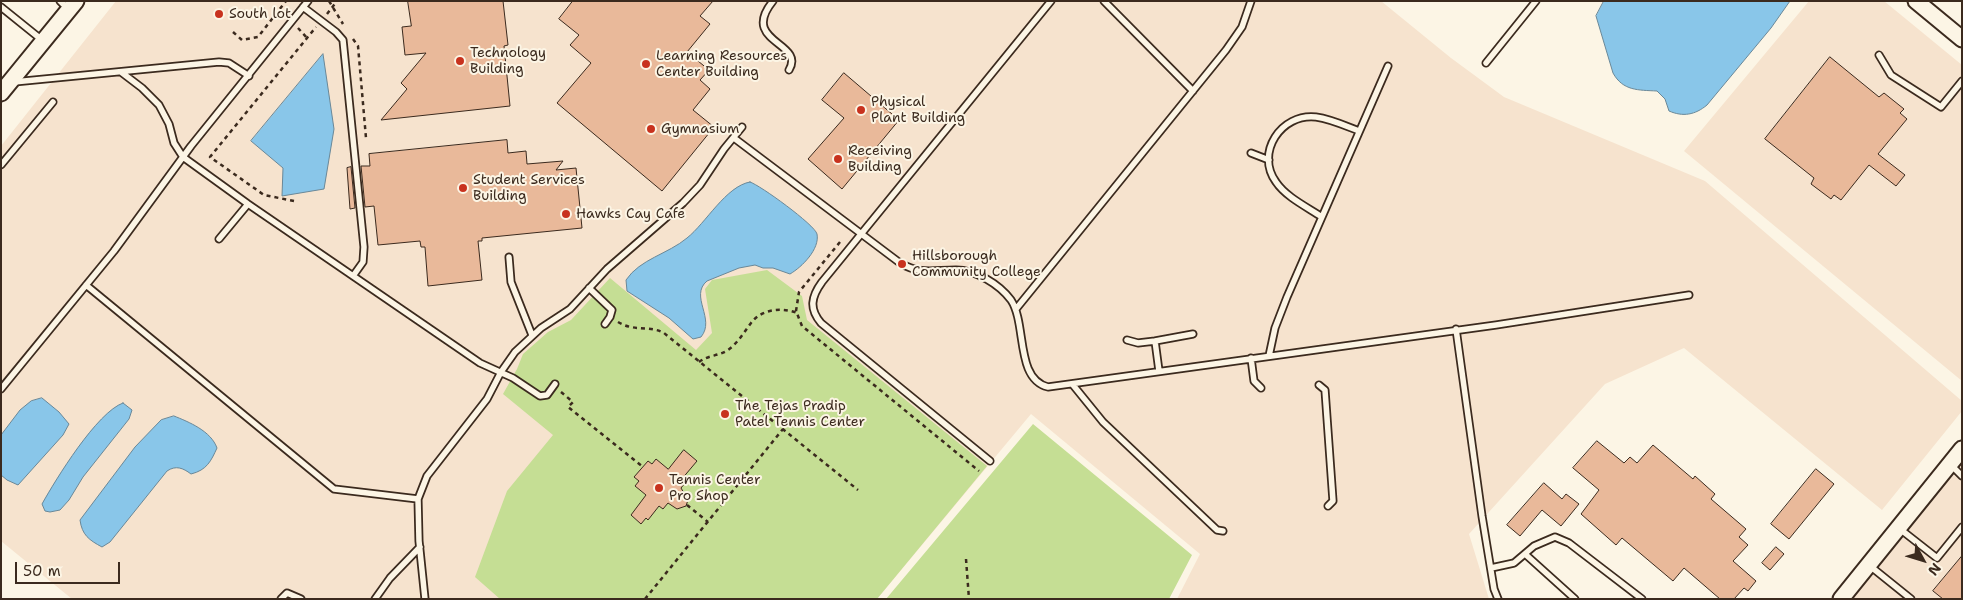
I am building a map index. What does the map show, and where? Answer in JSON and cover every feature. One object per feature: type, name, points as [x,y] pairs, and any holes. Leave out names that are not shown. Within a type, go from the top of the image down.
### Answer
[{"type":"street","points":[[1916,1],[1962,39]]},
{"type":"street","points":[[6,88],[44,41],[66,2]]},
{"type":"street","points":[[1841,599],[1962,449]]},
{"type":"lane","points":[[1,389],[114,251],[183,157],[308,1]]},
{"type":"lane","points":[[773,1],[764,12],[764,28],[790,54],[792,63],[789,70]]},
{"type":"lane","points":[[990,460],[821,323],[815,315],[812,305],[818,288],[1051,1]]},
{"type":"lane","points":[[1104,1],[1193,91]]},
{"type":"lane","points":[[1016,309],[1235,39],[1245,20],[1251,1]]},
{"type":"lane","points":[[1486,63],[1536,1]]},
{"type":"lane","points":[[1,7],[44,41]]},
{"type":"lane","points":[[303,7],[336,32],[343,40],[364,247],[363,262],[353,276]]},
{"type":"lane","points":[[1879,55],[1891,75],[1940,107],[1962,81]]},
{"type":"lane","points":[[6,88],[121,72],[219,62],[229,63],[249,76]]},
{"type":"lane","points":[[1269,356],[1275,328],[1388,66]]},
{"type":"lane","points":[[121,72],[142,88],[159,105],[169,124],[174,143],[183,157],[248,204],[480,363],[513,378],[540,396],[547,395],[555,385]]},
{"type":"lane","points":[[1,165],[52,102]]},
{"type":"lane","points":[[1322,217],[1287,193],[1277,183],[1271,172],[1269,160],[1271,142],[1289,122],[1302,118],[1315,117],[1360,131]]},
{"type":"lane","points":[[425,599],[418,499],[427,476],[487,399],[501,372],[515,352],[532,335],[570,309],[607,269],[683,203],[700,185],[742,128]]},
{"type":"lane","points":[[734,138],[908,268],[926,272],[966,270],[983,277],[1004,292],[1016,309],[1025,361],[1041,386],[1073,385],[1159,371],[1619,307],[1689,295]]},
{"type":"lane","points":[[1251,152],[1269,160]]},
{"type":"lane","points":[[219,239],[248,204]]},
{"type":"lane","points":[[509,257],[512,282],[532,335]]},
{"type":"lane","points":[[86,285],[334,489],[418,499]]},
{"type":"lane","points":[[589,288],[611,306],[610,317],[605,324]]},
{"type":"lane","points":[[1456,329],[1482,516],[1494,589],[1498,599]]},
{"type":"lane","points":[[1127,340],[1138,343],[1193,334]]},
{"type":"lane","points":[[1154,341],[1159,371]]},
{"type":"lane","points":[[1251,358],[1254,381],[1261,388]]},
{"type":"lane","points":[[1073,385],[1103,422],[1218,530],[1223,531]]},
{"type":"lane","points":[[1319,385],[1325,390],[1334,501],[1328,506]]},
{"type":"lane","points":[[1950,464],[1962,476]]},
{"type":"lane","points":[[1898,528],[1937,558],[1962,527]]},
{"type":"lane","points":[[1491,568],[1514,563],[1534,546],[1555,537],[1569,543],[1642,599]]},
{"type":"lane","points":[[375,599],[390,578],[420,547]]},
{"type":"lane","points":[[1525,554],[1575,599]]},
{"type":"lane","points":[[1868,565],[1908,598]]},
{"type":"lane","points":[[281,599],[287,594],[301,599]]},
{"type":"path","points":[[233,32],[242,40],[258,36],[286,1]]},
{"type":"path","points":[[324,17],[337,1]]},
{"type":"path","points":[[279,10],[285,16]]},
{"type":"path","points":[[294,201],[264,195],[210,157],[319,24]]},
{"type":"path","points":[[297,27],[307,38]]},
{"type":"path","points":[[699,362],[723,353],[732,346],[754,319],[764,313],[782,309],[797,313]]},
{"type":"path","points":[[610,317],[629,328],[660,331],[858,490]]},
{"type":"path","points":[[555,385],[573,402],[568,408],[642,467]]},
{"type":"path","points":[[645,599],[783,429]]},
{"type":"path","points":[[687,505],[708,522]]},
{"type":"path","points":[[966,559],[970,599]]},
{"type":"shaded area","name":"Hillsborough Community College","points":[[116,1],[1381,1],[1451,58],[1504,97],[1705,181],[1962,401],[1962,411],[1882,510],[1684,348],[1605,384],[1469,534],[1489,599],[1177,599],[1200,554],[1031,414],[877,599],[72,599],[1,541],[1,146]]},
{"type":"shaded area","points":[[1809,1],[1884,1],[1962,65],[1962,381],[1684,151]]},
{"type":"shaded area","points":[[1962,461],[1962,599],[1852,599]]},
{"type":"green space","name":"The Tejas Pradip Patel Tennis Center","points":[[767,270],[802,296],[807,320],[987,466],[877,599],[500,599],[475,577],[507,491],[553,435],[503,394],[523,354],[548,332],[571,320],[610,278],[696,350],[712,333],[705,289],[712,280]]},
{"type":"green space","points":[[1033,424],[1192,555],[1169,599],[886,599]]},
{"type":"water","points":[[1604,1],[1790,1],[1771,28],[1707,105],[1693,113],[1679,114],[1669,111],[1665,99],[1657,91],[1626,86],[1613,73],[1596,16]]},
{"type":"water","points":[[323,54],[334,129],[324,189],[282,196],[283,168],[251,141]]},
{"type":"water","points":[[750,182],[775,197],[807,222],[817,234],[816,246],[805,262],[790,274],[773,268],[763,268],[755,265],[739,268],[707,281],[702,287],[701,294],[706,323],[705,330],[701,337],[693,339],[669,318],[627,291],[626,280],[646,262],[687,238],[733,190]]},
{"type":"water","points":[[42,398],[59,412],[69,424],[63,435],[18,485],[1,475],[1,435],[20,410],[31,401]]},
{"type":"water","points":[[123,403],[132,410],[129,419],[83,477],[69,500],[60,510],[45,511],[42,504],[78,448],[101,419]]},
{"type":"water","points":[[174,416],[199,428],[214,442],[217,448],[210,461],[201,470],[191,474],[179,468],[167,471],[110,542],[102,547],[84,533],[80,520],[135,447],[161,420]]},
{"type":"building","name":"Technology Building","points":[[408,1],[503,1],[508,45],[504,46],[510,106],[381,120],[407,89],[401,83],[426,53],[405,55],[402,27],[411,26]]},
{"type":"building","name":"Learning Resources Center Building","points":[[573,1],[713,1],[700,16],[710,24],[687,52],[709,70],[700,80],[710,89],[693,110],[714,127],[662,191],[557,103],[591,63],[570,45],[579,35],[559,19]]},
{"type":"building","points":[[1830,57],[1879,97],[1884,93],[1904,109],[1900,113],[1907,119],[1878,154],[1905,175],[1896,186],[1869,165],[1841,200],[1834,195],[1831,199],[1811,184],[1814,178],[1765,139]]},
{"type":"building","points":[[844,73],[899,120],[842,189],[808,159],[844,118],[822,100]]},
{"type":"building","name":"Student Services Building","points":[[507,140],[508,153],[526,151],[527,164],[563,161],[556,170],[576,168],[582,228],[482,238],[482,241],[478,241],[482,280],[428,286],[425,247],[421,247],[420,241],[378,245],[374,206],[365,207],[361,166],[370,166],[369,154]]},
{"type":"building","points":[[351,167],[355,208],[350,209],[347,168]]},
{"type":"building","points":[[1597,441],[1624,463],[1630,457],[1637,463],[1653,445],[1693,479],[1695,476],[1715,494],[1711,499],[1746,529],[1739,537],[1748,545],[1733,561],[1756,581],[1748,591],[1744,588],[1734,599],[1720,599],[1684,568],[1673,581],[1622,538],[1616,545],[1581,514],[1599,490],[1573,468]]},
{"type":"building","name":"Tennis Center Pro Shop","points":[[684,450],[697,461],[681,480],[685,483],[681,488],[688,500],[686,506],[677,509],[668,503],[663,509],[659,506],[648,520],[646,518],[641,524],[631,515],[646,495],[635,486],[639,481],[634,477],[648,461],[652,464],[656,459],[668,469]]},
{"type":"building","points":[[1816,469],[1834,484],[1789,539],[1771,524]]},
{"type":"building","points":[[1544,483],[1562,499],[1566,494],[1579,504],[1561,526],[1542,510],[1520,536],[1507,525]]},
{"type":"building","points":[[1776,547],[1784,554],[1770,570],[1762,563]]},
{"type":"building","points":[[1962,556],[1962,599],[1943,599],[1933,591]]},
{"type":"place","name":"South lot","points":[[219,14]]},
{"type":"place","name":"Technology Building","points":[[460,61]]},
{"type":"place","name":"Learning Resources Center Building","points":[[646,64]]},
{"type":"place","name":"Physical Plant Building","points":[[861,110]]},
{"type":"place","name":"Gymnasium","points":[[651,129]]},
{"type":"place","name":"Receiving Building","points":[[838,159]]},
{"type":"place","name":"Student Services Building","points":[[463,188]]},
{"type":"place","name":"Hawks Cay Cafe","points":[[566,214]]},
{"type":"place","name":"Hillsborough Community College","points":[[902,264]]},
{"type":"place","name":"The Tejas Pradip Patel Tennis Center","points":[[725,414]]},
{"type":"place","name":"Tennis Center Pro Shop","points":[[659,488]]}]
